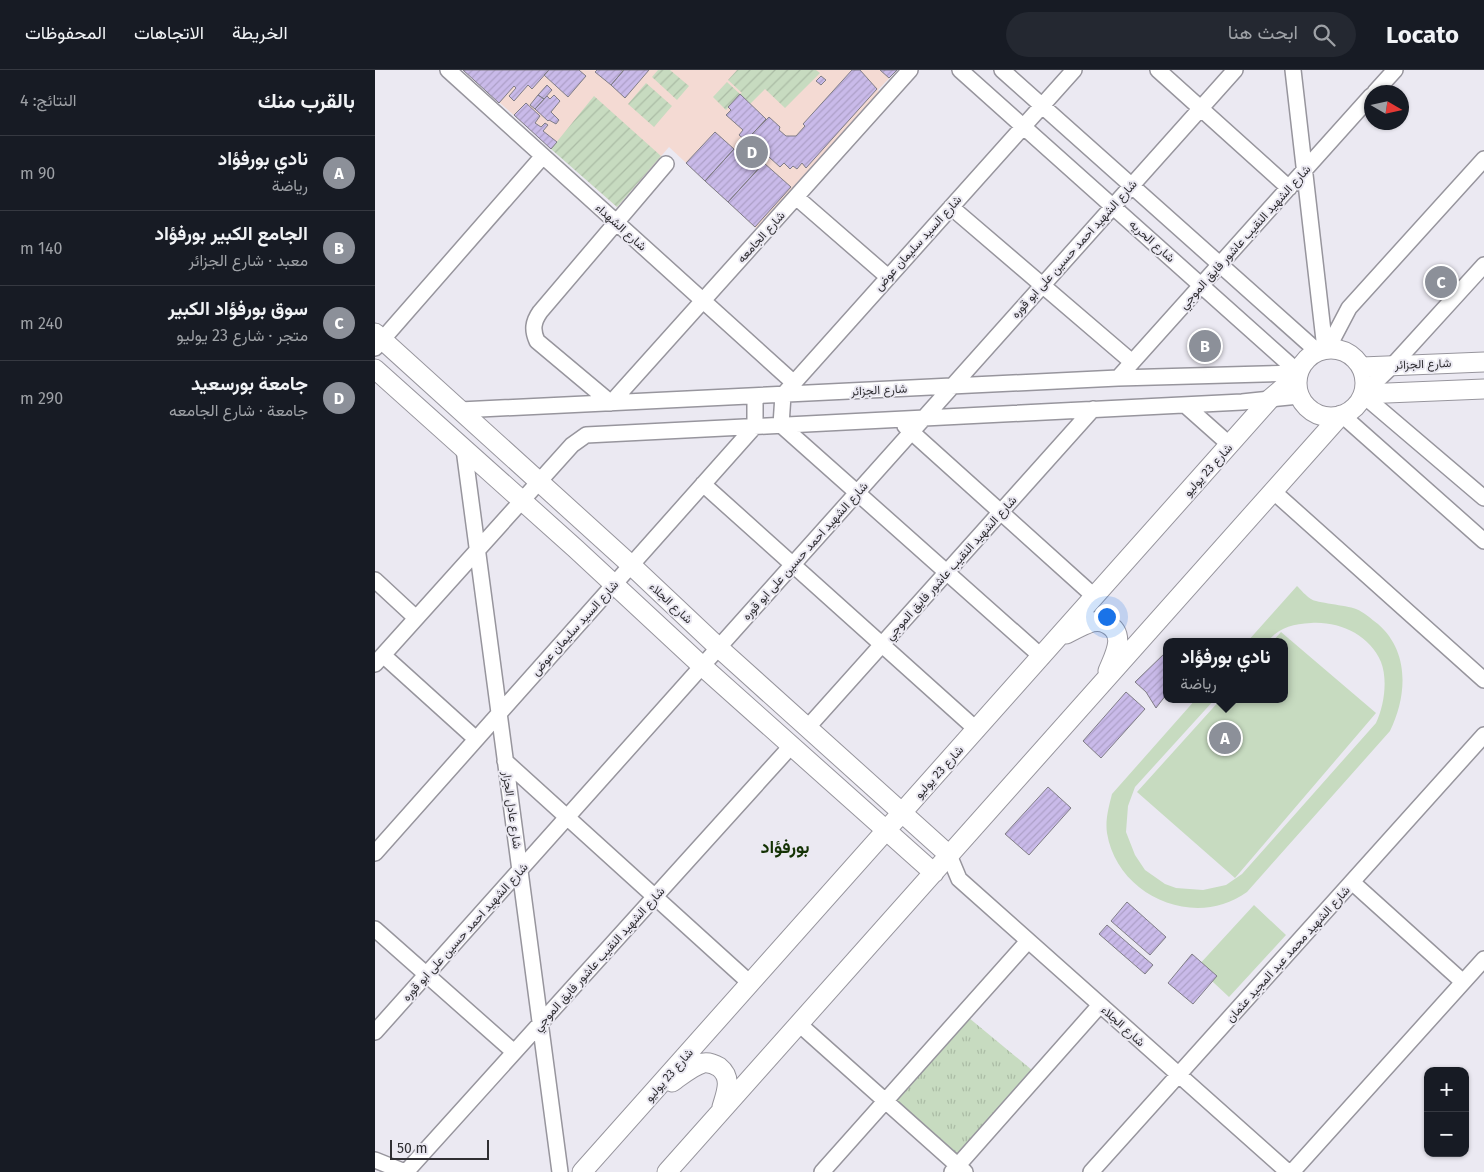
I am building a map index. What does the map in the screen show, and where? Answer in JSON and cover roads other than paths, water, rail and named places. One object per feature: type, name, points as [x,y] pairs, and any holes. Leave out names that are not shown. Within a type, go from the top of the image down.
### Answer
[{"type":"main road","name":"شارع الجلاء","points":[[378,340],[460,410],[631,565],[719,648],[949,855]]},
{"type":"main road","points":[[667,1172],[1342,415],[1358,404],[1363,394],[1365,380],[1362,367],[1351,355],[1336,348],[1323,349],[1305,360],[1298,373],[1297,386],[1299,396],[1309,410],[1317,414],[1325,416],[1342,415]]},
{"type":"main road","name":"شارع الجزائر","points":[[1362,367],[1484,362]]},
{"type":"main road","name":"شارع الجلاء","points":[[375,369],[614,584],[702,666],[934,873]]},
{"type":"main road","name":"شارع 23 يوليو","points":[[582,1172],[1271,399],[1298,373]]},
{"type":"main road","points":[[1363,394],[1484,389]]},
{"type":"main road","points":[[1060,636],[1098,621],[1115,630],[1117,649],[1101,686]]},
{"type":"main road","points":[[653,1094],[696,1066],[709,1063],[715,1065],[725,1074],[728,1080],[721,1111]]},
{"type":"street","name":"شارع الشهداء","points":[[448,70],[794,383]]},
{"type":"street","name":"شارع الجامعه","points":[[611,403],[910,70]]},
{"type":"street","name":"شارع الحريه","points":[[960,70],[1298,373]]},
{"type":"street","points":[[1003,70],[1220,265],[1323,349]]},
{"type":"street","name":"شارع السيد سليمان عوض","points":[[783,395],[1073,70]]},
{"type":"street","points":[[1158,70],[1289,188]]},
{"type":"street","name":"شارع الشهيد احمد حسين على ابو قوره","points":[[375,1032],[1235,70]]},
{"type":"street","points":[[1293,70],[1323,349]]},
{"type":"street","points":[[1381,85],[1395,70]]},
{"type":"street","name":"شارع الشهيد النقيب عاشور فايق الموجي","points":[[1118,378],[1364,104]]},
{"type":"street","points":[[378,340],[543,156]]},
{"type":"street","points":[[1323,349],[1349,308],[1484,160]]},
{"type":"street","points":[[611,403],[537,341],[533,330],[536,317],[540,312],[666,164]]},
{"type":"street","points":[[796,197],[888,277]]},
{"type":"street","points":[[951,207],[1132,362]]},
{"type":"street","points":[[1484,265],[1392,366],[1363,394],[1484,498]]},
{"type":"street","name":"شارع الجزائر","points":[[460,410],[1118,378],[1298,373]]},
{"type":"street","points":[[781,424],[783,395]]},
{"type":"street","points":[[755,396],[755,426]]},
{"type":"street","points":[[476,739],[379,659],[572,445],[586,435],[1185,405],[1299,396]]},
{"type":"street","points":[[1185,405],[1230,445]]},
{"type":"street","name":"شارع الشهيد النقيب عاشور فايق الموجي","points":[[808,727],[1093,409]]},
{"type":"street","points":[[1342,415],[1484,541]]},
{"type":"street","points":[[897,419],[1095,597]]},
{"type":"street","points":[[781,424],[1042,658]]},
{"type":"street","name":"شارع السيد سليمان عوض","points":[[375,853],[755,426]]},
{"type":"street","name":"شارع عادل الجزار","points":[[464,449],[560,1172]]},
{"type":"street","points":[[703,484],[977,730]]},
{"type":"street","points":[[1273,492],[1484,680]]},
{"type":"street","points":[[375,580],[416,618]]},
{"type":"street","name":"شارع الشهيد محمد عبد المجيد عثمان","points":[[1091,1172],[1484,735]]},
{"type":"street","name":"شارع الشهيد النقيب عاشور فايق الموجي","points":[[406,1172],[791,745]]},
{"type":"street","points":[[505,761],[750,983]]},
{"type":"street","name":"شارع الجلاء","points":[[949,855],[959,879],[1288,1172]]},
{"type":"street","name":"شارع الجلاء","points":[[934,873],[959,879]]},
{"type":"street","points":[[1352,882],[1463,982]]},
{"type":"street","points":[[375,929],[514,1052]]},
{"type":"street","points":[[822,1172],[1028,941]]},
{"type":"street","points":[[1292,1172],[1484,958]]},
{"type":"street","points":[[799,1024],[886,1101],[959,1170],[1100,1005]]},
{"type":"street","points":[[375,1160],[406,1172]]},
{"type":"place","name":"جامعة بورسعيد","points":[[752,152]]},
{"type":"place","name":"سوق بورفؤاد الكبير","points":[[1441,282]]},
{"type":"place","name":"الجامع الكبير بورفؤاد","points":[[1205,346]]},
{"type":"place","name":"نادي بورفؤاد","points":[[1225,738]]},
{"type":"district","name":"بورفؤاد","points":[[785,847]]}]
